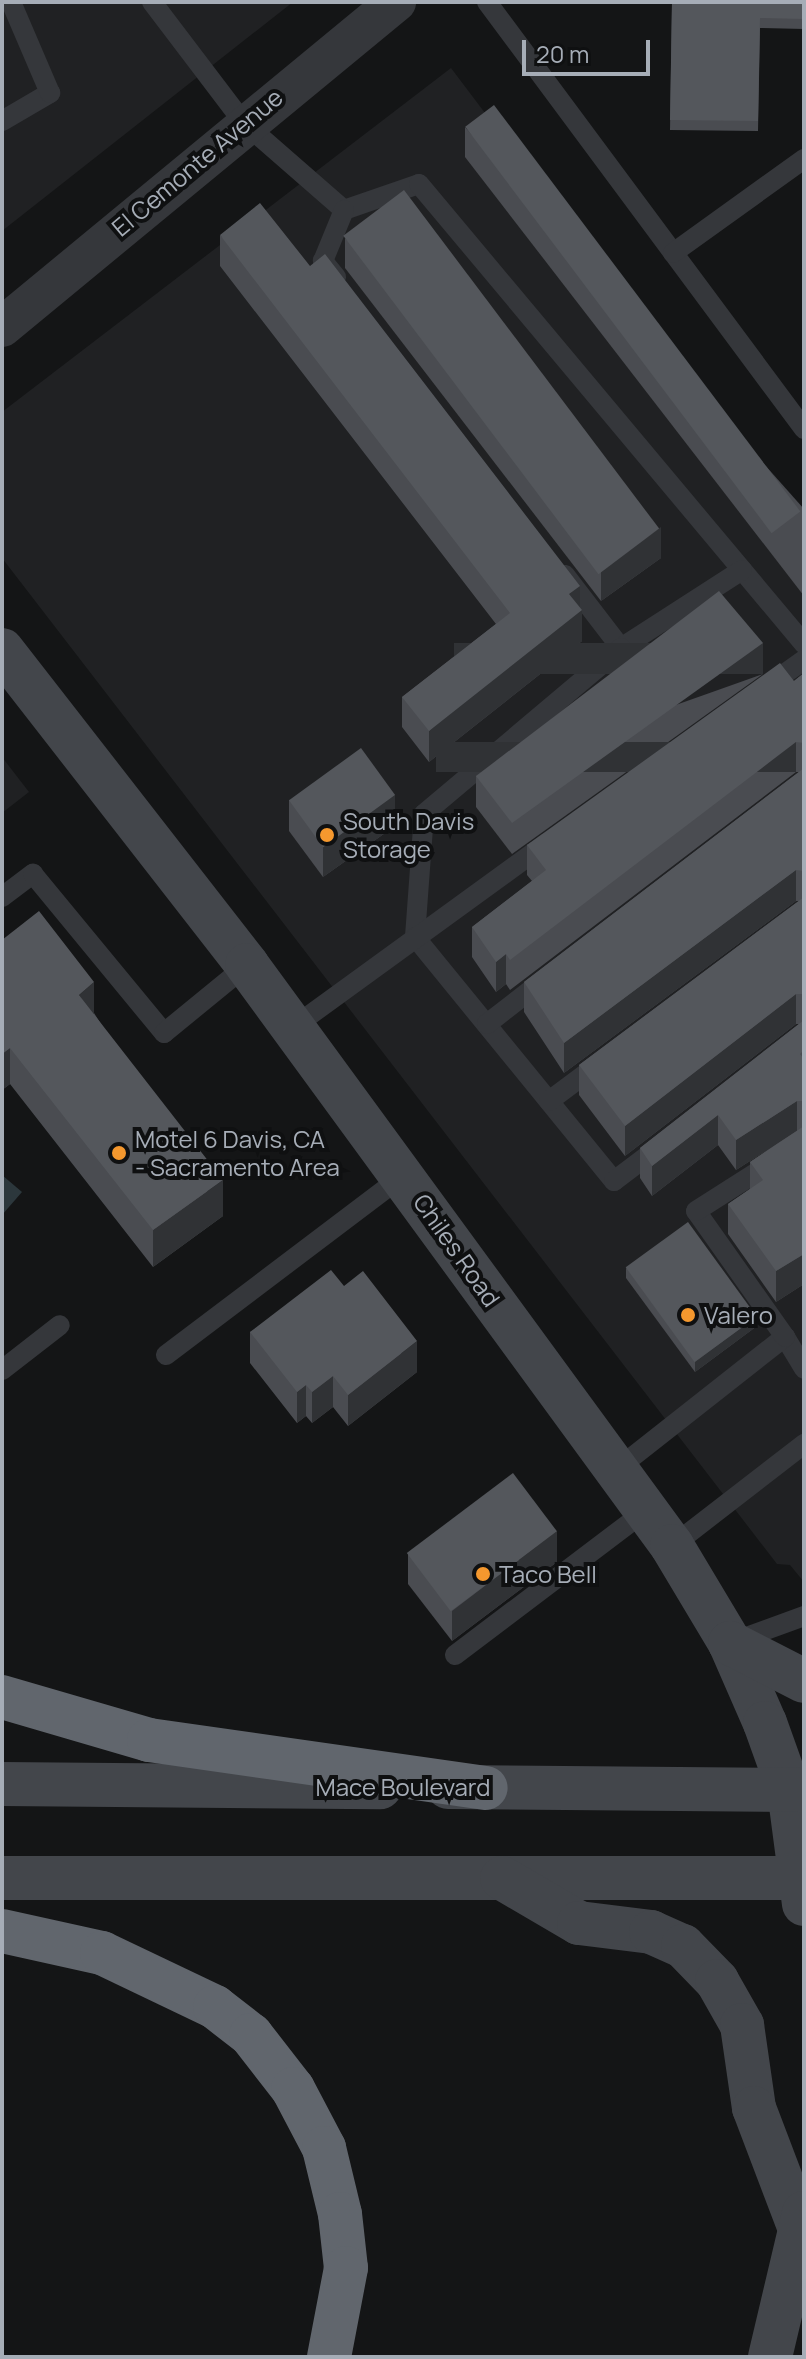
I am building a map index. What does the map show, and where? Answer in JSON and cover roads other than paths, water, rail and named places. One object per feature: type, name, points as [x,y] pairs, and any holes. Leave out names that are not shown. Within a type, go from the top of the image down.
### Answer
[{"type":"highway","points":[[2,1697],[149,1740],[486,1788]]},
{"type":"highway","points":[[2,1931],[102,1953],[215,2007],[251,2035],[285,2078],[324,2148],[340,2214],[346,2268],[329,2357]]},
{"type":"main road","name":"Chiles Road","points":[[2,650],[247,965],[404,1175],[672,1546],[730,1643],[796,1790],[803,1886]]},
{"type":"main road","points":[[730,1643],[804,1681]]},
{"type":"main road","name":"Mace Boulevard","points":[[2,1784],[796,1790]]},
{"type":"main road","points":[[500,1876],[579,1923],[651,1932],[683,1946],[717,1981],[742,2025],[754,2108],[804,2229],[770,2357]]},
{"type":"main road","points":[[2,1878],[500,1876],[803,1886]]},
{"type":"street","name":"El Cemonte Avenue","points":[[2,327],[243,122],[392,3]]},
{"type":"lane","points":[[2,121],[50,93],[11,2]]},
{"type":"lane","points":[[152,2],[243,122],[344,210]]},
{"type":"lane","points":[[487,2],[804,429]]},
{"type":"lane","points":[[673,253],[804,159]]},
{"type":"lane","points":[[352,298],[323,261],[344,210],[419,184],[804,644]]},
{"type":"lane","points":[[554,561],[621,648]]},
{"type":"lane","points":[[673,1135],[614,1181],[415,937],[424,814],[621,648],[742,570]]},
{"type":"lane","points":[[752,697],[804,660]]},
{"type":"lane","points":[[292,1028],[570,826]]},
{"type":"lane","points":[[2,897],[33,874],[164,1033],[247,965]]},
{"type":"lane","points":[[487,1024],[563,966]]},
{"type":"lane","points":[[549,1101],[613,1053]]},
{"type":"lane","points":[[804,1142],[696,1211],[804,1369]]},
{"type":"lane","points":[[166,1355],[404,1175]]},
{"type":"lane","points":[[2,1370],[60,1325]]},
{"type":"lane","points":[[617,1469],[785,1337]]},
{"type":"lane","points":[[672,1546],[804,1444]]},
{"type":"lane","points":[[455,1655],[647,1510]]},
{"type":"lane","points":[[730,1643],[804,1616]]},
{"type":"place","name":"South Davis Storage","points":[[327,835]]},
{"type":"place","name":"Motel 6 Davis, CA - Sacramento Area","points":[[119,1153]]},
{"type":"place","name":"Valero","points":[[688,1315]]},
{"type":"place","name":"Taco Bell","points":[[483,1574]]}]
